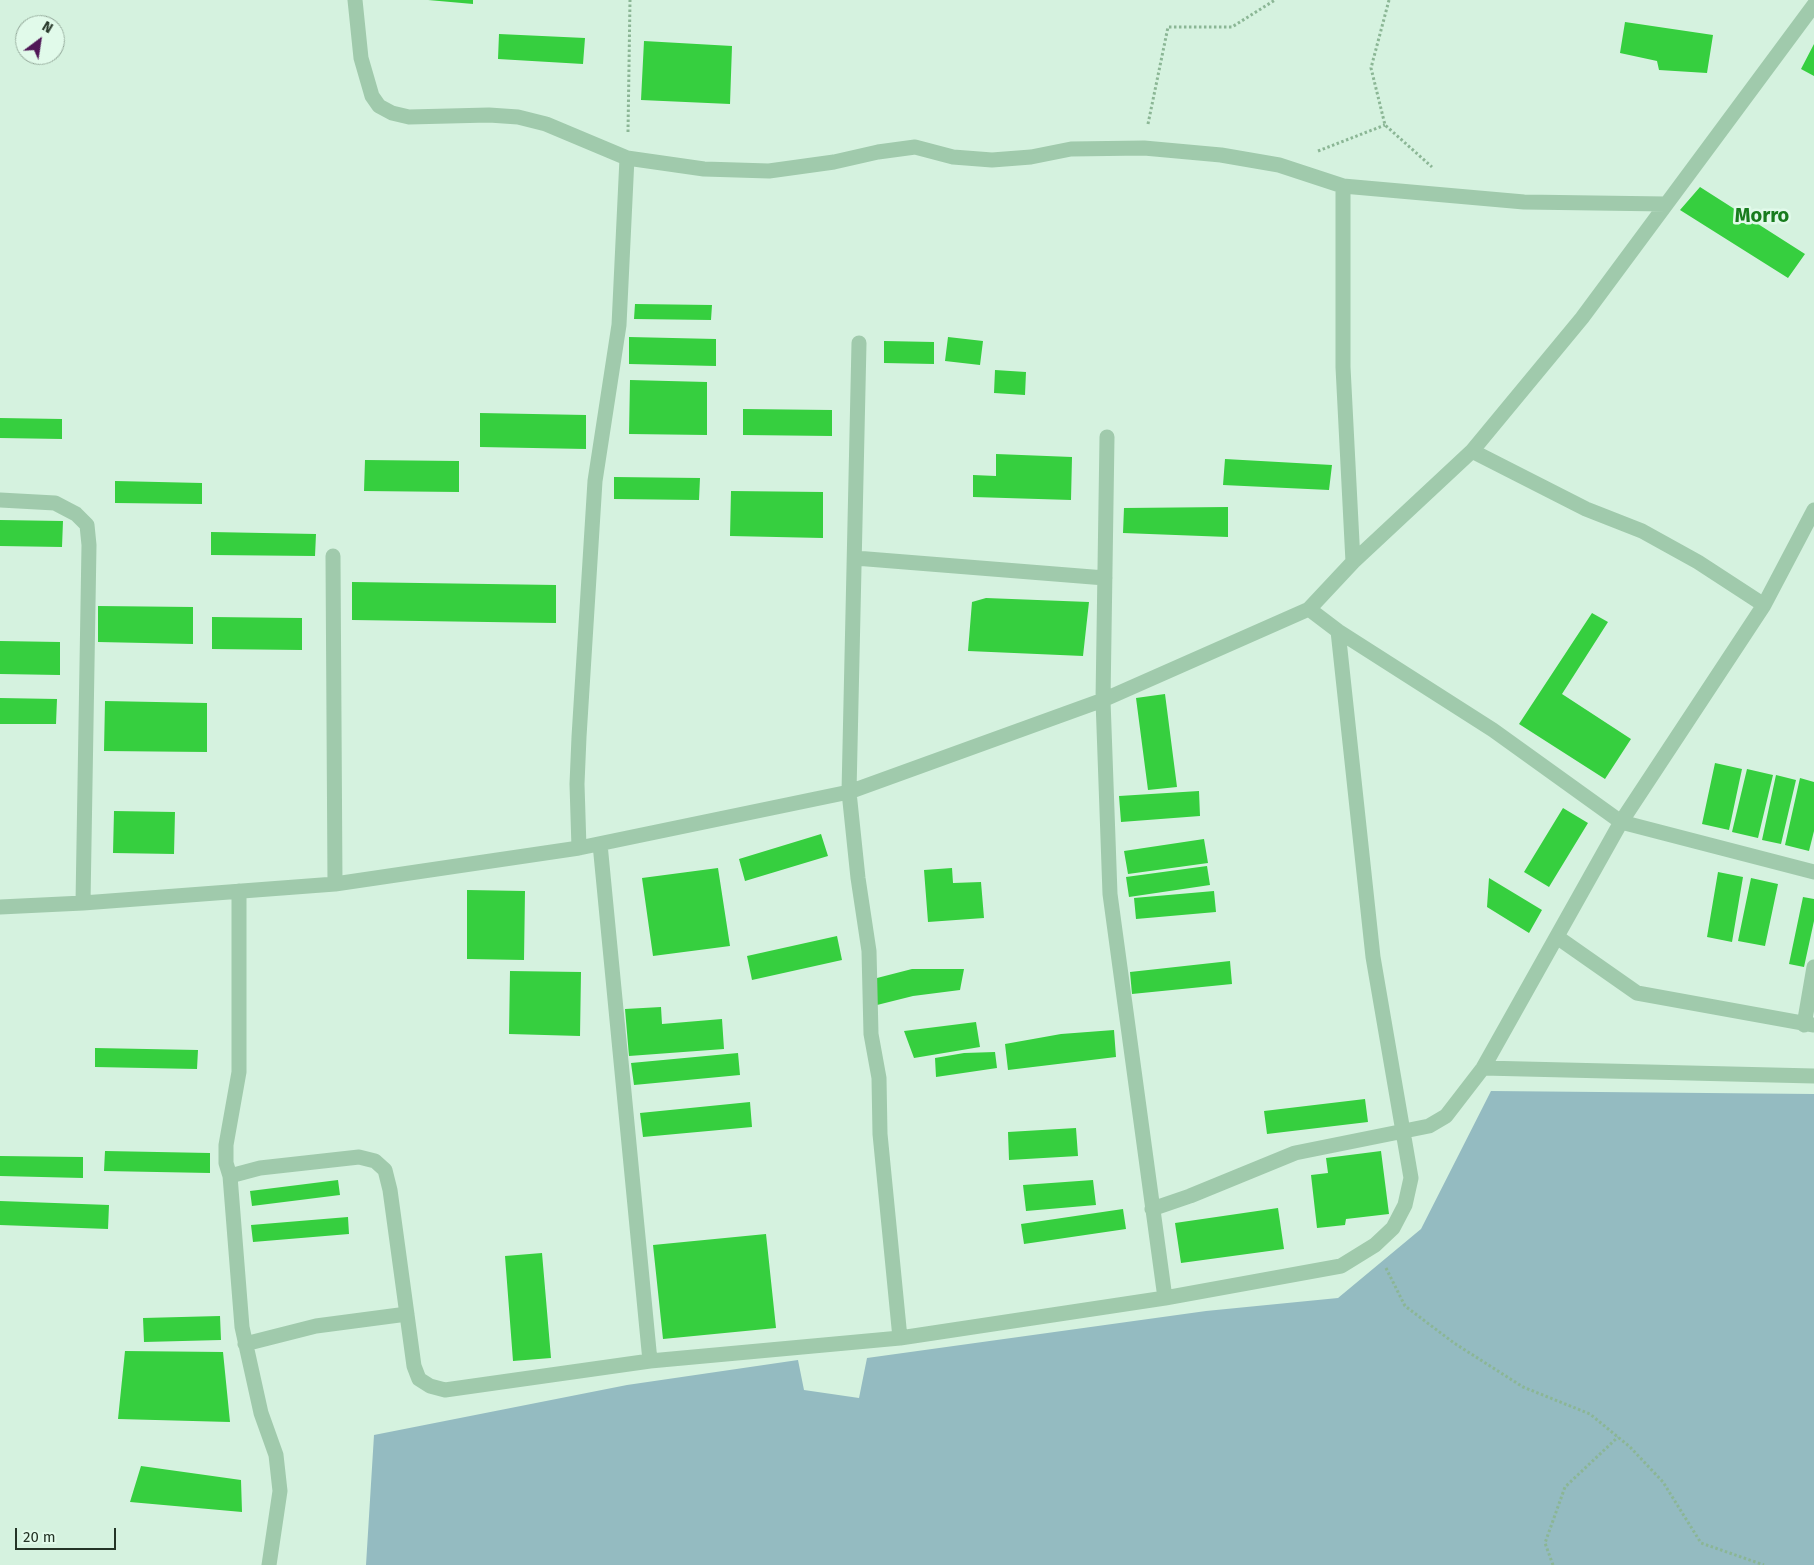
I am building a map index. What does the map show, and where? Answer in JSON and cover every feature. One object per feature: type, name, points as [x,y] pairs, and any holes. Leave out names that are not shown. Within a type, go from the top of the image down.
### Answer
[{"type":"street","points":[[354,0],[361,58],[372,96],[379,106],[392,113],[409,118],[489,115],[518,117],[546,124],[627,158],[704,169],[769,171],[834,162],[878,152],[915,147],[952,157],[992,160],[1031,157],[1071,149],[1144,148],[1221,155],[1278,164],[1343,186],[1524,202],[1666,204]]},
{"type":"street","points":[[0,907],[83,903],[334,884],[579,848],[849,792],[1104,700],[1309,609],[1353,562],[1472,451],[1582,318],[1814,5]]},
{"type":"street","points":[[579,848],[577,784],[579,737],[595,481],[619,325],[627,158]]},
{"type":"street","points":[[1343,186],[1343,367],[1353,562]]},
{"type":"street","points":[[859,343],[849,792],[858,878],[869,951],[871,1034],[879,1078],[880,1134],[900,1338]]},
{"type":"street","points":[[1107,437],[1104,700],[1110,894],[1165,1298]]},
{"type":"street","points":[[1472,451],[1586,509],[1642,531],[1698,562],[1764,605]]},
{"type":"street","points":[[0,500],[55,503],[76,514],[87,525],[90,545],[83,903]]},
{"type":"street","points":[[1152,1209],[1190,1196],[1295,1153],[1429,1126],[1446,1116],[1483,1068],[1621,822],[1764,605],[1814,510]]},
{"type":"street","points":[[332,556],[334,884]]},
{"type":"street","points":[[855,558],[1105,578]]},
{"type":"street","points":[[1309,609],[1338,632],[1493,730],[1621,822],[1814,872]]},
{"type":"street","points":[[230,1176],[260,1168],[359,1157],[375,1161],[385,1170],[390,1190],[414,1366],[419,1379],[430,1386],[445,1390],[650,1361],[900,1338],[1165,1298],[1341,1266],[1375,1244],[1392,1228],[1405,1205],[1412,1178],[1373,957],[1338,632]]},
{"type":"street","points":[[600,844],[650,1361]]},
{"type":"street","points":[[239,891],[239,1072],[226,1145],[226,1163],[230,1176],[242,1327],[261,1413],[276,1455],[280,1491],[269,1565]]},
{"type":"street","points":[[1556,937],[1637,992],[1809,1025],[1814,967]]},
{"type":"street","points":[[1483,1068],[1814,1076]]},
{"type":"street","points":[[245,1344],[316,1326],[407,1314]]},
{"type":"path","points":[[627,158],[630,0]]},
{"type":"path","points":[[1144,148],[1168,27],[1232,28],[1275,0]]},
{"type":"path","points":[[1389,0],[1371,68],[1385,125],[1463,196]]},
{"type":"path","points":[[1278,164],[1343,143],[1385,125]]},
{"type":"path","points":[[1375,1244],[1405,1306],[1454,1343],[1523,1388],[1590,1414],[1618,1437],[1663,1482],[1701,1544],[1764,1565]]},
{"type":"path","points":[[1553,1565],[1545,1543],[1566,1487],[1618,1437]]},
{"type":"shaded area","points":[[1491,1091],[1814,1094],[1814,1565],[366,1565],[374,1435],[627,1385],[798,1360],[804,1390],[859,1398],[867,1358],[1206,1311],[1338,1298],[1421,1229]]},
{"type":"building","points":[[428,0],[473,0],[473,4]]},
{"type":"building","points":[[1625,22],[1713,35],[1707,73],[1659,70],[1657,61],[1620,53]]},
{"type":"building","points":[[499,34],[585,38],[583,64],[498,59]]},
{"type":"building","points":[[644,41],[732,46],[730,104],[641,100]]},
{"type":"building","points":[[1814,44],[1814,76],[1801,69]]},
{"type":"building","points":[[1700,187],[1805,254],[1788,278],[1680,210]]},
{"type":"building","points":[[635,304],[712,305],[711,320],[634,319]]},
{"type":"building","points":[[629,337],[716,339],[716,366],[629,364]]},
{"type":"building","points":[[948,337],[983,341],[980,365],[945,361]]},
{"type":"building","points":[[884,341],[934,342],[934,364],[884,363]]},
{"type":"building","points":[[995,370],[1026,372],[1025,395],[994,393]]},
{"type":"building","points":[[630,380],[707,382],[707,435],[629,434]]},
{"type":"building","points":[[743,409],[832,410],[832,436],[743,435]]},
{"type":"building","points":[[480,413],[586,415],[586,449],[480,447]]},
{"type":"building","points":[[0,418],[62,419],[62,439],[0,438]]},
{"type":"building","points":[[996,454],[1072,457],[1071,500],[973,497],[973,475],[996,476]]},
{"type":"building","points":[[1225,459],[1332,465],[1329,490],[1223,485]]},
{"type":"building","points":[[365,460],[459,461],[459,492],[364,491]]},
{"type":"building","points":[[614,477],[700,478],[699,500],[614,499]]},
{"type":"building","points":[[115,481],[202,483],[202,504],[115,503]]},
{"type":"building","points":[[731,491],[823,492],[823,538],[730,536]]},
{"type":"building","points":[[1228,507],[1228,537],[1123,533],[1124,508]]},
{"type":"building","points":[[0,520],[63,521],[62,547],[0,546]]},
{"type":"building","points":[[211,532],[316,534],[315,556],[211,555]]},
{"type":"building","points":[[352,582],[556,585],[556,623],[352,620]]},
{"type":"building","points":[[986,598],[1089,602],[1083,656],[968,651],[972,602]]},
{"type":"building","points":[[98,606],[193,607],[193,644],[98,642]]},
{"type":"building","points":[[1592,613],[1608,622],[1562,694],[1631,739],[1605,779],[1519,724]]},
{"type":"building","points":[[212,617],[302,618],[302,650],[212,649]]},
{"type":"building","points":[[0,641],[60,642],[60,675],[0,674]]},
{"type":"building","points":[[1165,694],[1177,787],[1148,790],[1136,698]]},
{"type":"building","points":[[0,698],[57,699],[56,724],[0,724]]},
{"type":"building","points":[[105,701],[207,703],[207,752],[104,751]]},
{"type":"building","points":[[1715,763],[1742,769],[1729,830],[1702,824]]},
{"type":"building","points":[[1747,769],[1773,775],[1758,838],[1732,832]]},
{"type":"building","points":[[1776,775],[1796,780],[1781,844],[1762,840]]},
{"type":"building","points":[[1800,778],[1814,782],[1814,831],[1809,851],[1785,845]]},
{"type":"building","points":[[1199,791],[1200,816],[1121,822],[1119,796]]},
{"type":"building","points":[[1563,808],[1588,823],[1549,887],[1524,872]]},
{"type":"building","points":[[114,811],[175,812],[174,854],[113,853]]},
{"type":"building","points":[[821,834],[828,856],[745,881],[739,859]]},
{"type":"building","points":[[1204,839],[1208,863],[1128,874],[1124,851]]},
{"type":"building","points":[[1207,866],[1210,885],[1129,897],[1126,877]]},
{"type":"building","points":[[718,868],[730,946],[653,956],[642,878]]},
{"type":"building","points":[[952,868],[953,883],[981,882],[984,918],[928,922],[924,870]]},
{"type":"building","points":[[1718,872],[1743,877],[1732,942],[1707,937]]},
{"type":"building","points":[[1489,878],[1542,910],[1529,933],[1487,907]]},
{"type":"building","points":[[1751,878],[1778,884],[1765,946],[1738,941]]},
{"type":"building","points":[[467,890],[525,891],[524,960],[467,959]]},
{"type":"building","points":[[1214,891],[1216,912],[1136,919],[1134,898]]},
{"type":"building","points":[[1803,897],[1814,899],[1814,921],[1804,967],[1789,964]]},
{"type":"building","points":[[837,936],[842,960],[752,980],[747,956]]},
{"type":"building","points":[[1230,961],[1232,984],[1132,994],[1130,972]]},
{"type":"building","points":[[912,969],[964,969],[960,990],[913,996],[877,1005],[877,978]]},
{"type":"building","points":[[510,971],[581,972],[580,1036],[509,1034]]},
{"type":"building","points":[[661,1007],[662,1024],[722,1019],[724,1049],[629,1056],[625,1009]]},
{"type":"building","points":[[976,1022],[980,1047],[914,1058],[904,1031]]},
{"type":"building","points":[[1114,1030],[1116,1057],[1008,1070],[1005,1044],[1061,1034]]},
{"type":"building","points":[[95,1048],[198,1050],[197,1069],[95,1067]]},
{"type":"building","points":[[995,1052],[997,1068],[936,1077],[935,1058],[964,1053]]},
{"type":"building","points":[[738,1053],[740,1075],[634,1085],[631,1063]]},
{"type":"building","points":[[1365,1099],[1368,1122],[1267,1134],[1264,1111]]},
{"type":"building","points":[[750,1102],[752,1127],[643,1137],[640,1113]]},
{"type":"building","points":[[1076,1128],[1078,1156],[1009,1160],[1008,1132]]},
{"type":"building","points":[[105,1151],[210,1153],[210,1173],[104,1171]]},
{"type":"building","points":[[1381,1151],[1389,1214],[1346,1219],[1345,1225],[1317,1228],[1311,1175],[1328,1173],[1326,1158]]},
{"type":"building","points":[[0,1156],[83,1157],[83,1178],[0,1176]]},
{"type":"building","points":[[338,1180],[340,1195],[252,1206],[250,1191]]},
{"type":"building","points":[[1093,1180],[1096,1205],[1026,1211],[1023,1185]]},
{"type":"building","points":[[0,1201],[109,1205],[108,1229],[0,1225]]},
{"type":"building","points":[[1278,1208],[1284,1249],[1181,1263],[1175,1223]]},
{"type":"building","points":[[1123,1209],[1126,1229],[1024,1244],[1021,1224]]},
{"type":"building","points":[[348,1217],[349,1234],[253,1242],[251,1225]]},
{"type":"building","points":[[766,1234],[776,1328],[663,1339],[653,1245]]},
{"type":"building","points":[[542,1253],[551,1358],[513,1361],[505,1256]]},
{"type":"building","points":[[220,1316],[221,1340],[144,1342],[143,1318]]},
{"type":"building","points":[[125,1351],[223,1352],[230,1422],[118,1419]]},
{"type":"building","points":[[141,1466],[241,1480],[242,1512],[130,1502]]},
{"type":"district","name":"Morro","points":[[1762,216]]}]
